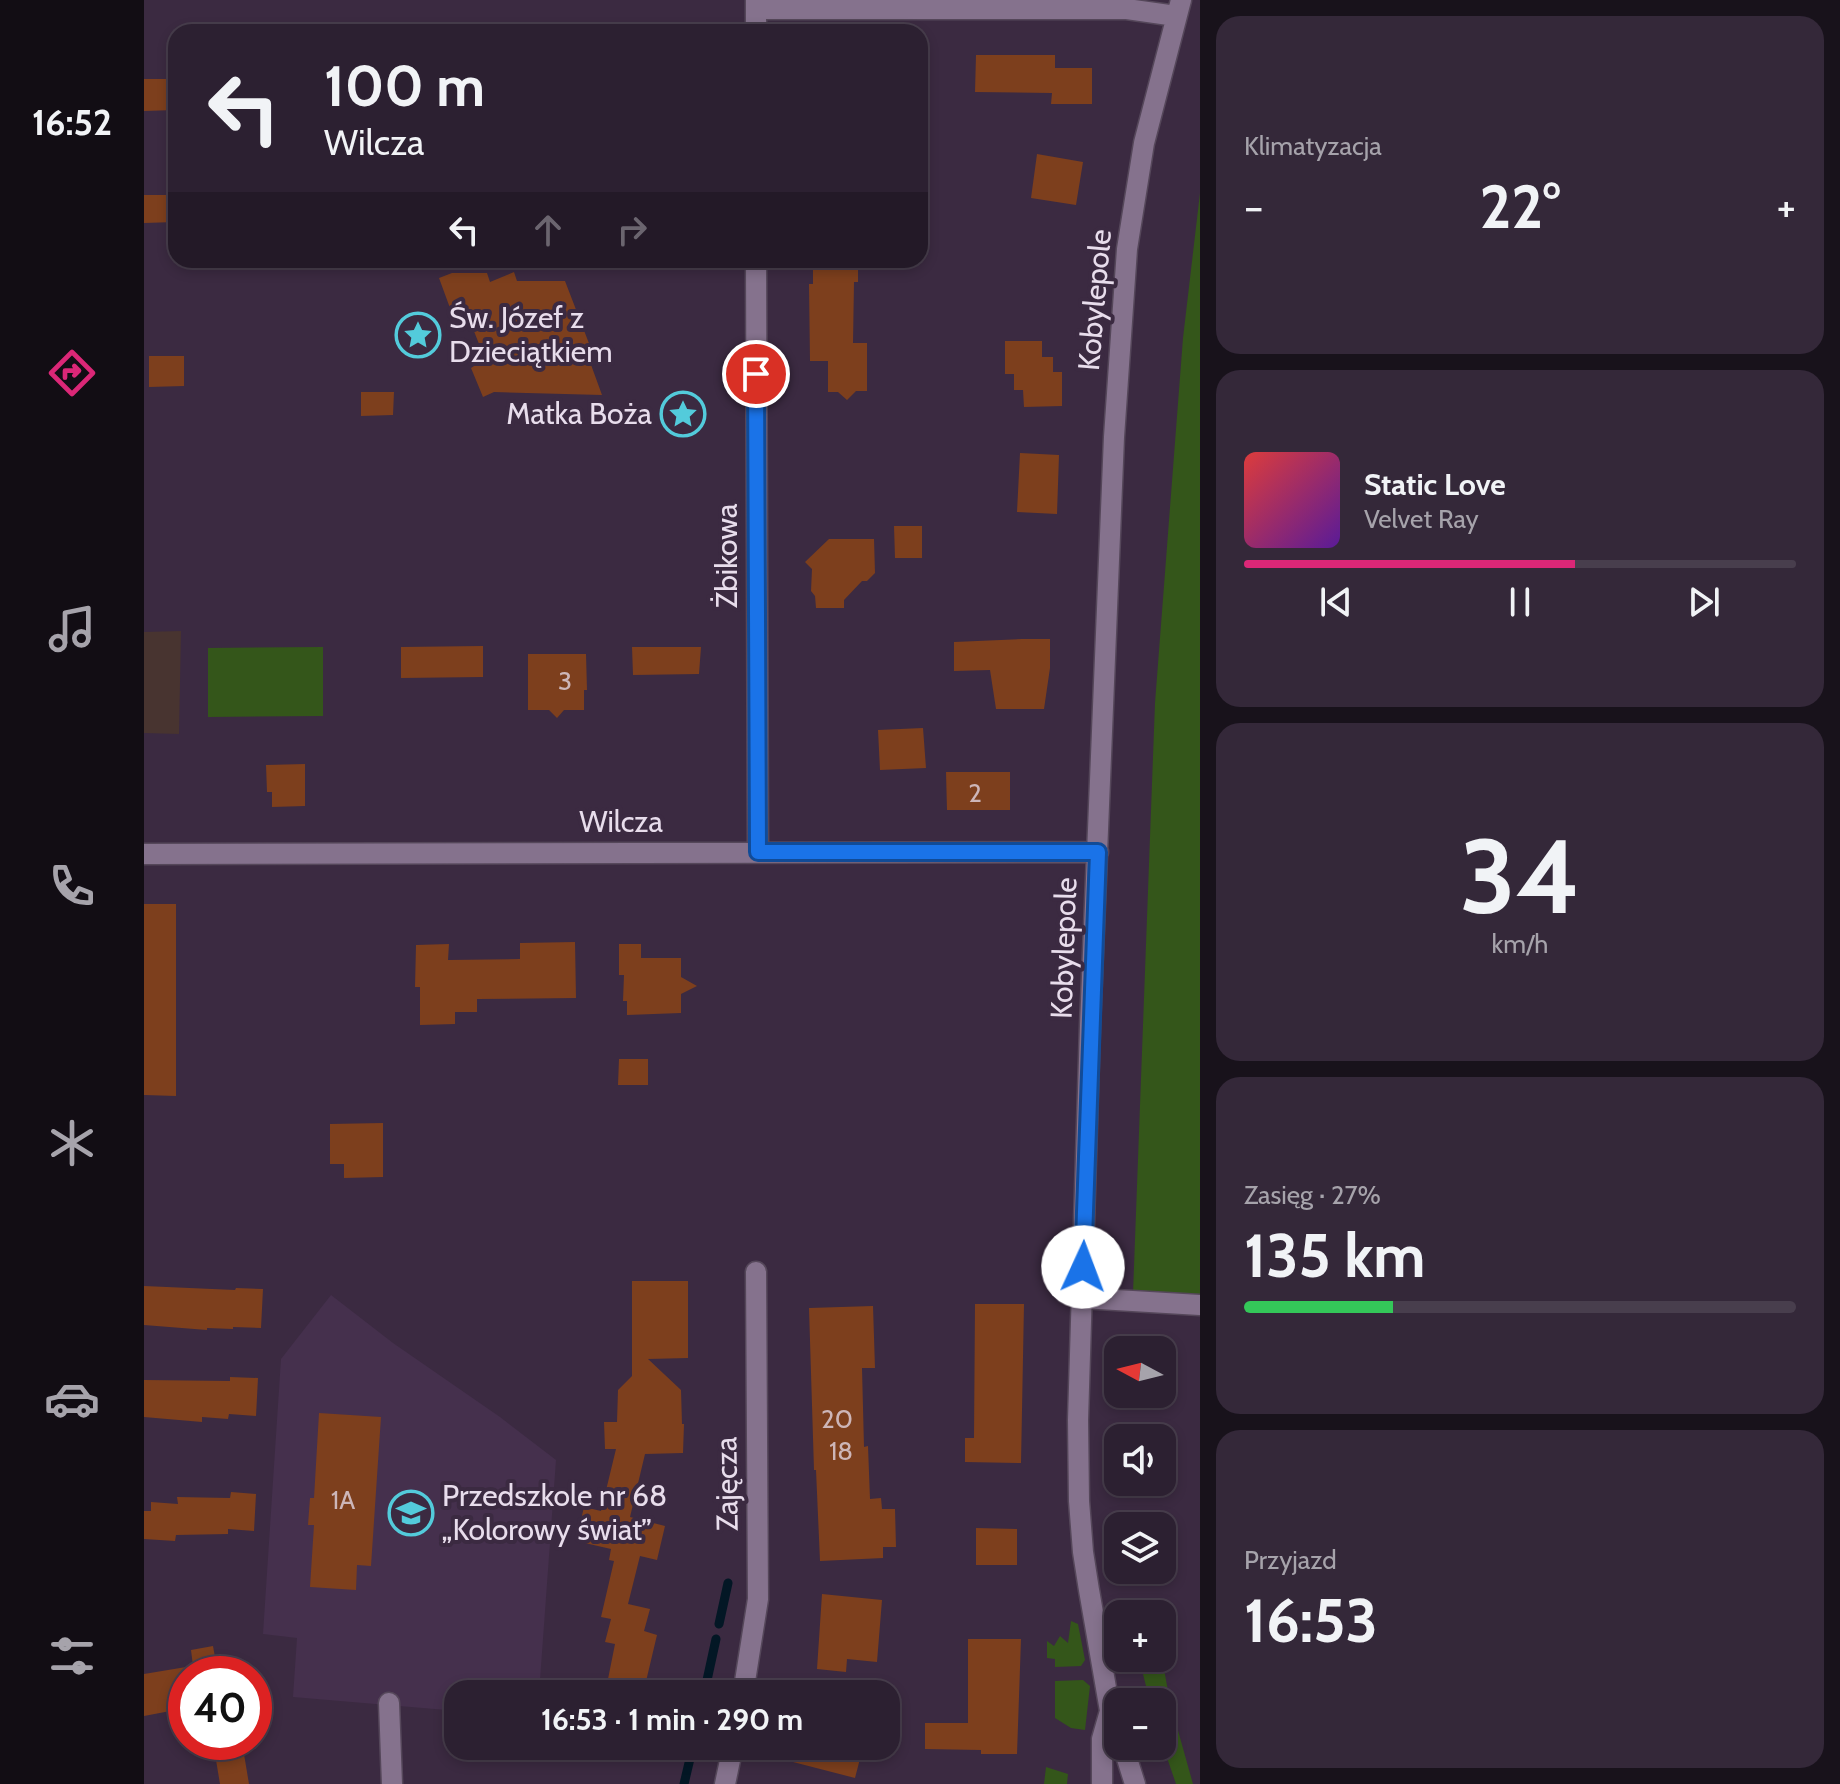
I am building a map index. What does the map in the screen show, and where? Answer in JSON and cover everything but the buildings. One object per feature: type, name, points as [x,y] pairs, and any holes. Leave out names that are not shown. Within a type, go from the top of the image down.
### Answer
[{"type":"street","points":[[756,5],[1019,4],[1179,8]]},
{"type":"street","name":"Kobylepole","points":[[1106,1688],[1083,1552],[1078,1420],[1113,452],[1127,249],[1144,143],[1179,8]]},
{"type":"street","name":"Żbikowa","points":[[756,268],[758,852]]},
{"type":"street","name":"Wilcza","points":[[144,854],[1098,852]]},
{"type":"street","name":"Zajęcza","points":[[745,1680],[758,1599],[756,1272]]},
{"type":"street","points":[[1082,1298],[1200,1305]]},
{"type":"street","points":[[389,1703],[392,1784]]},
{"type":"street","name":"Kobylepole","points":[[1102,1784],[1104,1732]]},
{"type":"street","points":[[725,1784],[730,1760]]},
{"type":"street","points":[[1127,1760],[1135,1784]]},
{"type":"shaded area","points":[[181,631],[179,734],[144,733],[144,632]]},
{"type":"shaded area","name":"Przedszkole nr 68 „Kolorowy świat”","points":[[331,1295],[556,1460],[540,1680],[444,1680],[444,1710],[293,1697],[297,1638],[263,1634],[281,1359]]},
{"type":"green space","points":[[1200,193],[1200,1297],[1133,1293],[1155,703],[1183,338]]},
{"type":"green space","points":[[323,647],[323,716],[208,717],[208,648]]},
{"type":"green space","points":[[1071,1621],[1078,1624],[1085,1660],[1081,1666],[1055,1667],[1055,1659],[1047,1658],[1047,1641],[1054,1646],[1060,1636],[1068,1643]]},
{"type":"green space","points":[[1142,1672],[1165,1672],[1167,1688],[1146,1688]]},
{"type":"green space","points":[[1083,1680],[1090,1686],[1085,1730],[1071,1728],[1055,1718],[1055,1681]]},
{"type":"green space","points":[[1176,1723],[1193,1784],[1176,1784],[1168,1760],[1176,1760]]},
{"type":"green space","points":[[1046,1767],[1068,1774],[1067,1784],[1044,1784]]},
{"type":"waterway","points":[[719,1624],[728,1583]]},
{"type":"waterway","points":[[707,1680],[716,1639]]},
{"type":"waterway","points":[[684,1784],[690,1760]]},
{"type":"place","name":"Św. Józef z Dzieciątkiem","points":[[418,335]]},
{"type":"place","name":"Matka Boża","points":[[683,414]]},
{"type":"place","name":"Przedszkole nr 68 „Kolorowy świat”","points":[[411,1513]]},
{"type":"route","points":[[756,374],[758,852],[1098,852],[1083,1267]]}]
